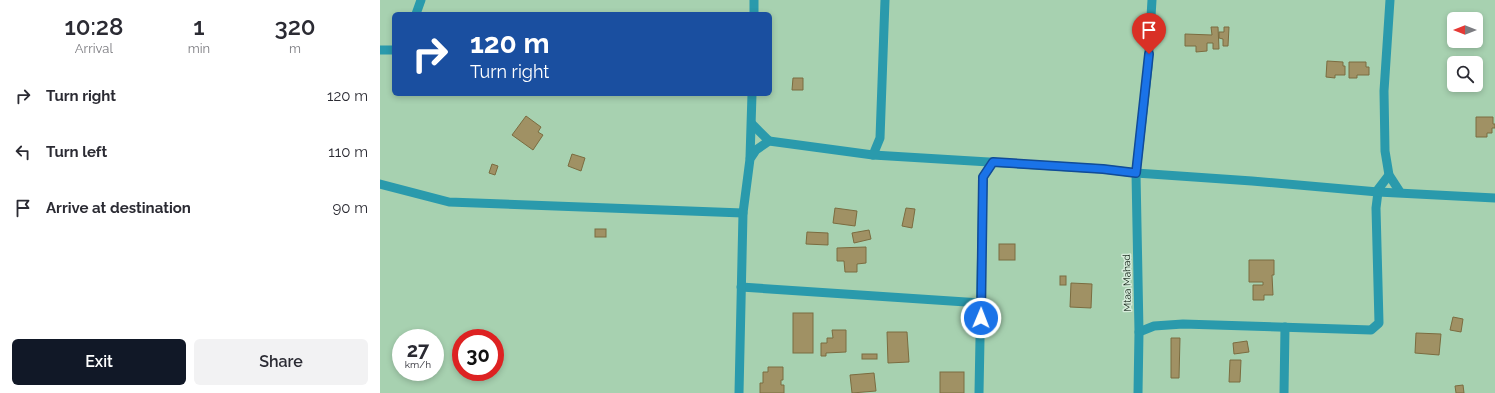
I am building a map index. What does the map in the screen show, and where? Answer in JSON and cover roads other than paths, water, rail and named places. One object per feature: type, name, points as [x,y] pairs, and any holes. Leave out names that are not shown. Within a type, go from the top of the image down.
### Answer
[{"type":"street","points":[[417,12],[421,0]]},
{"type":"street","points":[[754,0],[754,12]]},
{"type":"street","points":[[873,155],[880,138],[886,0]]},
{"type":"street","name":"Mtaa Mahad","points":[[1138,393],[1139,332],[1136,173],[1148,68],[1152,0]]},
{"type":"street","points":[[1390,0],[1384,91],[1385,151],[1389,175],[1400,192]]},
{"type":"street","points":[[380,50],[392,50]]},
{"type":"street","points":[[739,393],[743,213],[750,159],[752,96]]},
{"type":"street","points":[[752,124],[768,142]]},
{"type":"street","points":[[750,159],[756,150],[768,142],[873,155],[1103,169],[1136,173],[1252,180],[1377,192],[1495,198]]},
{"type":"street","points":[[971,161],[983,177]]},
{"type":"street","points":[[979,393],[982,303],[983,177],[993,162]]},
{"type":"street","points":[[1139,332],[1154,326],[1183,324],[1371,330],[1379,323],[1376,208],[1377,192],[1389,175]]},
{"type":"street","points":[[380,184],[448,202],[743,213]]},
{"type":"street","points":[[741,287],[982,303]]},
{"type":"street","points":[[1284,393],[1285,327]]}]
